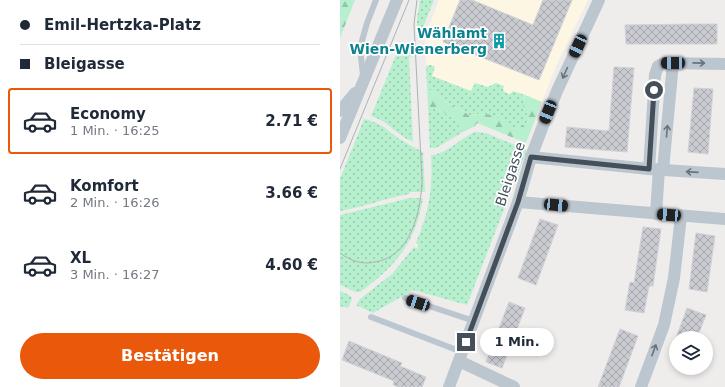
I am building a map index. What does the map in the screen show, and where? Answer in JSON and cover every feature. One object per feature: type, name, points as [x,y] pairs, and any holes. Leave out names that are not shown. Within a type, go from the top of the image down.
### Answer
[{"type":"street","points":[[340,138],[397,0]]},
{"type":"street","name":"Bleigasse","points":[[449,387],[518,202],[531,157],[557,91],[599,0]]},
{"type":"street","points":[[656,214],[657,169],[673,63],[725,64]]},
{"type":"street","points":[[340,110],[363,83]]},
{"type":"street","points":[[531,157],[725,174]]},
{"type":"street","points":[[518,202],[725,219]]},
{"type":"street","points":[[641,387],[664,325],[674,278],[681,216]]},
{"type":"street","points":[[461,357],[514,387]]},
{"type":"lane","points":[[363,83],[360,48],[367,23],[376,0]]},
{"type":"lane","points":[[405,298],[474,321]]},
{"type":"lane","points":[[371,317],[461,357]]},
{"type":"shaded area","points":[[439,0],[588,0],[557,64],[526,143],[428,103],[425,37]]},
{"type":"green space","points":[[340,0],[355,0],[340,38]]},
{"type":"green space","points":[[420,0],[434,0],[422,30],[417,34],[417,19]]},
{"type":"green space","points":[[414,42],[414,56],[409,57],[413,142],[383,122],[371,116],[401,43]]},
{"type":"green space","points":[[431,65],[435,67],[432,76],[471,91],[475,83],[488,87],[496,83],[504,86],[503,90],[506,93],[510,94],[513,91],[525,95],[524,106],[529,119],[525,125],[516,129],[509,127],[504,121],[479,114],[471,116],[449,104],[427,88],[426,66]]},
{"type":"green space","points":[[427,88],[449,104],[471,116],[484,114],[492,115],[503,120],[516,129],[529,120],[523,104],[525,95],[542,102],[526,143],[477,123],[475,126],[463,132],[449,115],[440,110],[428,107]]},
{"type":"green space","points":[[428,107],[440,110],[449,115],[463,132],[436,148],[430,148]]},
{"type":"green space","points":[[364,119],[379,124],[398,138],[423,152],[425,192],[410,192],[409,194],[340,211],[340,179]]},
{"type":"green space","points":[[475,132],[486,133],[527,150],[467,305],[413,290],[373,313],[356,305],[360,299],[392,274],[414,247],[417,249],[419,245],[416,243],[424,221],[431,189],[431,155],[443,152]]},
{"type":"green space","points":[[410,198],[423,198],[420,214],[409,240],[394,262],[384,273],[360,292],[356,292],[340,285],[340,215]]},
{"type":"green space","points":[[340,291],[352,298],[348,308],[340,306]]},
{"type":"building","name":"Wählamt Wien-Wienerberg","points":[[460,0],[472,0],[533,25],[543,0],[572,0],[539,80],[443,42]]},
{"type":"building","points":[[717,24],[717,44],[626,44],[625,25]]},
{"type":"building","points":[[614,67],[634,68],[627,152],[565,147],[567,127],[609,131]]},
{"type":"building","points":[[694,88],[713,89],[708,154],[688,152]]},
{"type":"building","points":[[540,219],[558,225],[536,285],[518,278]]},
{"type":"building","points":[[643,227],[661,229],[653,286],[649,286],[644,313],[625,310],[630,282],[634,283]]},
{"type":"building","points":[[696,233],[715,236],[707,292],[689,289]]},
{"type":"building","points":[[509,302],[525,308],[502,368],[486,362]]},
{"type":"building","points":[[687,308],[706,315],[700,331],[679,331]]},
{"type":"building","points":[[620,329],[638,336],[619,387],[598,387]]},
{"type":"building","points":[[349,341],[402,363],[400,366],[426,377],[422,387],[399,387],[393,385],[394,381],[342,360]]},
{"type":"tram line","points":[[340,169],[409,0]]},
{"type":"tram line","points":[[340,253],[361,263],[370,263],[387,258],[397,251],[405,242],[412,231],[416,218],[422,180],[414,24],[417,0]]},
{"type":"place","name":"Wählamt Wien-Wienerberg","points":[[499,41]]},
{"type":"route","points":[[466,342],[518,202],[531,157],[649,169],[654,90]]}]
